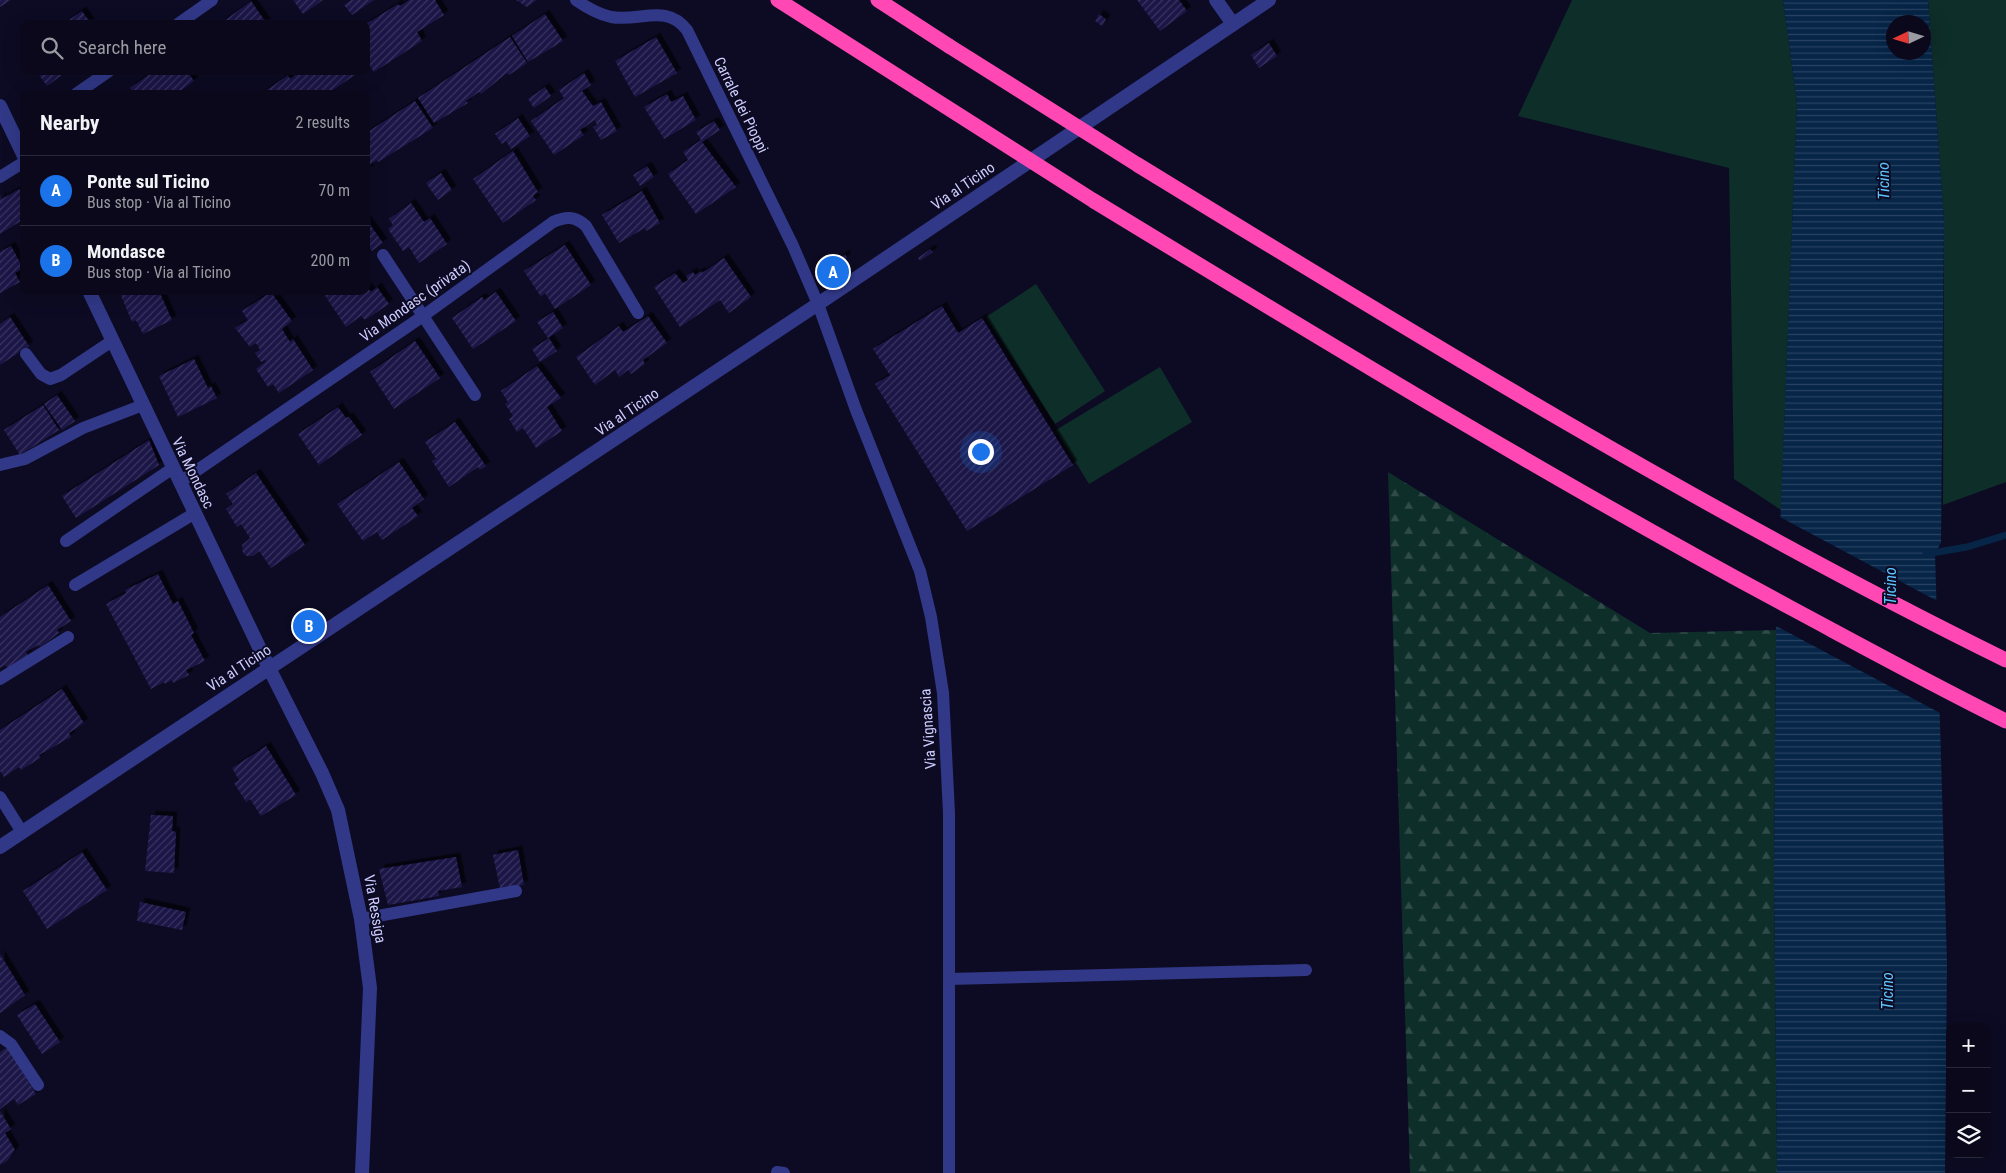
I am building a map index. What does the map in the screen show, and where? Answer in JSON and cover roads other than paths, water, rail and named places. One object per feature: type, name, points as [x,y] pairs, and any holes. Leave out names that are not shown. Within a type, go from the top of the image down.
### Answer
[{"type":"highway","points":[[778,0],[1094,201],[1364,365],[1689,553],[2006,721]]},
{"type":"highway","points":[[878,0],[1363,303],[1520,396],[1735,518],[2006,660]]},
{"type":"street","points":[[1216,0],[1233,24]]},
{"type":"street","name":"Via al Ticino","points":[[0,847],[818,304],[1269,0]]},
{"type":"street","points":[[0,106],[19,133]]},
{"type":"street","name":"Via Mondasc","points":[[91,295],[269,668]]},
{"type":"street","name":"Via Ressiga","points":[[269,668],[322,772],[338,810],[361,919],[370,1006],[362,1173]]},
{"type":"lane","points":[[184,20],[212,0]]},
{"type":"lane","name":"Carrale dei Pioppi","points":[[576,0],[588,8],[611,17],[670,16],[681,22],[687,30],[793,246],[818,304]]},
{"type":"lane","points":[[82,90],[103,75]]},
{"type":"lane","points":[[0,177],[20,164]]},
{"type":"lane","name":"Via Mondasc (privata)","points":[[180,482],[423,316],[553,222],[569,218],[580,221],[586,226],[638,313]]},
{"type":"lane","points":[[383,255],[475,395]]},
{"type":"lane","name":"Via Vignascia","points":[[818,304],[856,410],[920,571],[931,617],[943,693],[949,813],[949,1173]]},
{"type":"lane","points":[[26,354],[41,374],[50,379],[61,375],[112,340]]},
{"type":"lane","points":[[0,465],[24,459],[83,428],[143,404]]},
{"type":"lane","points":[[66,541],[173,468]]},
{"type":"lane","points":[[75,585],[195,513]]},
{"type":"lane","points":[[0,679],[68,637]]},
{"type":"lane","points":[[0,797],[22,832]]},
{"type":"lane","points":[[361,919],[516,891]]},
{"type":"lane","points":[[949,979],[1306,970]]},
{"type":"lane","points":[[0,1036],[11,1044],[38,1085]]},
{"type":"water","name":"Ticino","points":[[1783,0],[1928,0],[1929,15],[1886,15],[1886,60],[1931,60],[1931,41],[1944,221],[1941,543],[1935,553],[1947,962],[1945,1173],[1777,1173],[1774,873],[1776,630],[1797,102]]},
{"type":"waterway","points":[[1926,554],[1967,547],[2006,535]]},
{"type":"place","name":"Ponte sul Ticino","points":[[833,272]]},
{"type":"place","name":"Mondasce","points":[[309,626]]}]
